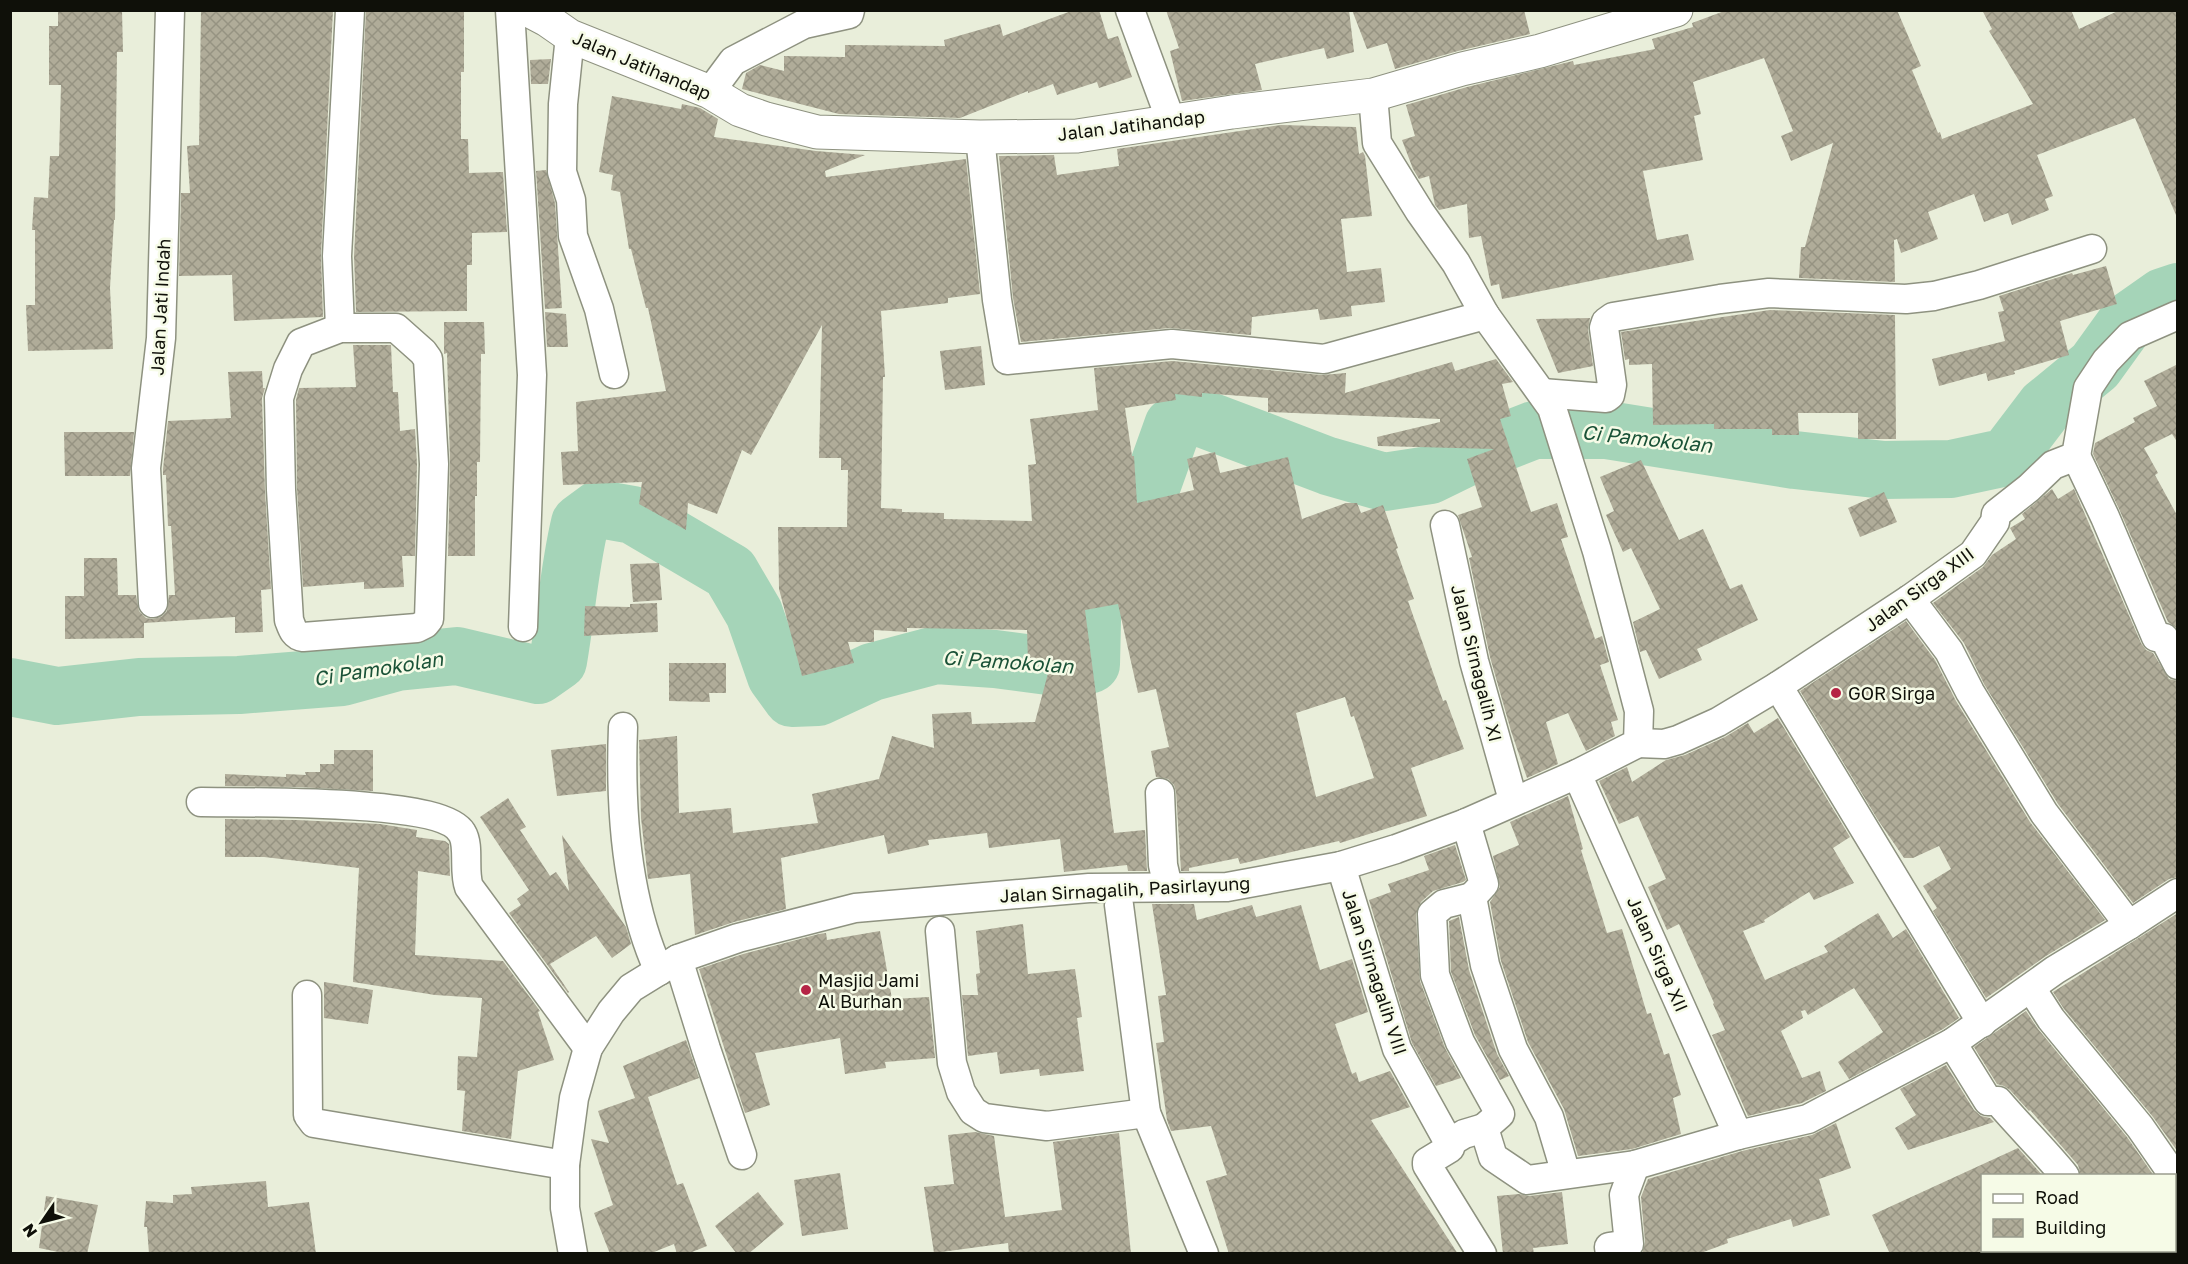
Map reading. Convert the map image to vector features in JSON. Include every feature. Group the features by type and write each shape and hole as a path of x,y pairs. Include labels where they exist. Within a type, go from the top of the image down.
{"street":[{"name":"Jalan Jati Indah","path":"153,603 146,468 161,338 170,10"},
{"path":"340,328 337,256 350,10"},
{"path":"510,10 532,375 523,627"},
{"name":"Jalan Jatihandap","path":"528,10 570,36 710,92 740,110 817,132 980,137 1077,136 1171,121 1373,95 1462,69 1540,51 1676,10"},
{"path":"710,92 734,60 804,24 849,14 850,10"},
{"path":"1130,10 1171,121"},
{"path":"570,36 563,104 562,172 571,200 573,236 599,309 614,374"},
{"path":"1373,95 1377,143 1420,212 1456,263 1485,315 1547,400 1598,551 1639,711 1638,742"},
{"path":"980,137 997,300 1007,360 1172,344 1324,359 1485,315"},
{"path":"1547,400 1608,397 1612,392 1604,328 1606,322 1612,317 1769,293 1906,300 1979,285 2092,249"},
{"path":"2177,316 2130,336 2106,361 2088,388 2076,456 2105,517 2156,637 2164,638 2178,665"},
{"path":"340,328 396,328 428,359 434,464 429,619 417,628 303,637 293,631 289,620 281,490 279,398 288,369 301,343 340,328"},
{"name":"Jalan Sirga XIII","path":"1638,742 1664,744 1678,740 1718,722 1778,686 1911,599 1973,554 1995,522 1996,513 2029,488 2052,465 2076,456"},
{"name":"Jalan Sirnagalih XI","path":"1444,525 1474,661 1514,800"},
{"path":"1911,599 1949,651 1970,692 2044,813 2129,926"},
{"path":"1778,686 1982,1023"},
{"path":"623,727 621,779 628,858 648,946 669,965 706,1049 742,1155"},
{"name":"Jalan Sirnagalih, Pasirlayung","path":"573,1254 565,1208 565,1165 574,1098 588,1048 611,1012 631,988 669,965 738,938 855,908 1089,888 1227,887 1341,866 1396,849 1466,822 1577,774 1638,742"},
{"name":"Jalan Sirga XII","path":"1577,774 1738,1135"},
{"path":"1160,793 1163,865 1168,887"},
{"path":"201,802 375,807 425,814 456,826 465,841 466,879 469,887 588,1048"},
{"path":"1466,822 1484,884 1472,897 1444,904 1432,914 1435,975 1460,1042 1500,1114 1484,1128 1464,1134 1449,1143 1450,1148 1427,1161 1427,1165 1482,1254"},
{"name":"Jalan Sirnagalih VIII","path":"1341,866 1396,1048 1449,1143"},
{"path":"1484,1128 1493,1157 1527,1180 1635,1165 1738,1135 1808,1119 1952,1043 2055,970 2129,926 2178,893"},
{"path":"1472,897 1485,964 1512,1049 1549,1117 1566,1174"},
{"path":"1119,905 1146,1113 1204,1254"},
{"path":"940,931 952,1063 961,1092 973,1111 984,1118 1047,1126 1146,1113"},
{"path":"2031,988 2051,1018 2140,1127 2173,1174"},
{"path":"307,995 308,1115 314,1124 565,1165"},
{"path":"1952,1043 1988,1101 1998,1101 2063,1174"},
{"path":"1610,1254 1609,1247 1629,1244 1624,1195 1635,1165"}],"building":[{"path":"58,10 122,10 123,52 117,52 115,220 110,288 113,349 28,351 26,305 35,305 35,230 32,230 34,197 48,198 50,156 59,156 61,85 49,85 49,26 58,26"},
{"path":"201,10 333,10 321,255 323,317 234,321 232,275 179,276 181,193 190,193 187,146 199,145"},
{"path":"366,10 464,10 461,139 468,139 469,173 503,172 507,232 472,233 472,265 467,265 467,311 356,312 354,256"},
{"path":"1074,10 1099,10 1108,39 1118,36 1132,77 1099,88 1097,82 1057,95 1053,84 1028,93 1028,91 960,118 839,114 742,89 746,73 760,65 784,71 784,56 845,57 845,45 945,46 944,40 1000,24 1003,36"},
{"path":"1166,10 1349,10 1354,52 1327,59 1324,48 1255,64 1262,90 1182,101 1170,51 1179,48"},
{"path":"1352,10 1524,10 1530,34 1395,69 1387,43 1367,49"},
{"path":"1727,10 1897,10 1921,66 1912,70 1942,139 2033,104 1989,31 1992,29 1982,10 2071,10 2079,29 2120,10 2178,10 2178,220 2135,118 2037,155 2053,196 2045,199 2049,210 2012,225 2008,213 1984,222 1974,194 1928,212 1938,239 1901,253 1897,239 1894,240 1895,282 1799,278 1801,247 1805,247 1833,143 1791,161 1781,136 1793,131 1764,58 1693,82 1701,114 1694,116 1703,160 1643,171 1657,240 1688,234 1694,260 1502,299 1499,284 1491,286 1481,236 1469,238 1467,204 1439,210 1435,205 1429,176 1419,179 1413,169 1402,140 1415,136 1406,105 1467,87 1573,61 1574,65 1655,49 1652,39 1693,27 1692,23"},
{"path":"551,59 548,84 531,84 530,60"},
{"path":"612,96 681,109 682,104 700,108 718,119 714,137 816,151 865,155 825,171 826,177 966,159 980,294 948,298 948,303 881,311 885,377 883,377 881,508 902,509 902,512 944,513 944,519 1032,521 1028,465 1036,464 1030,419 1098,410 1094,368 1172,361 1322,375 1346,373 1345,393 1452,362 1455,371 1496,359 1513,382 1502,384 1511,416 1500,419 1531,512 1557,503 1568,537 1561,539 1595,639 1602,636 1609,662 1600,665 1618,720 1611,722 1615,736 1586,751 1568,713 1546,722 1558,764 1527,778 1490,657 1469,558 1472,557 1458,515 1482,507 1467,459 1494,449 1378,446 1377,437 1440,422 1440,419 1268,412 1268,398 1202,393 1202,397 1175,394 1176,400 1125,408 1132,456 1134,456 1137,503 1194,490 1187,459 1215,452 1220,473 1288,457 1302,519 1346,503 1357,503 1361,513 1383,505 1414,599 1408,601 1443,701 1446,700 1464,749 1411,768 1427,816 1340,843 1339,841 1240,864 1238,858 1181,871 1176,792 1174,785 1168,779 1156,777 1151,751 1169,747 1156,689 1138,693 1118,604 1085,610 1114,833 1145,830 1147,871 1128,871 1127,865 1064,872 1060,839 989,848 987,833 928,840 929,845 888,854 884,835 781,858 786,909 695,935 690,874 648,879 641,818 639,740 677,736 679,813 731,808 733,833 818,823 812,794 879,779 892,736 934,748 932,714 971,712 972,724 1035,722 1051,662 1028,663 1027,630 907,628 907,632 874,630 874,642 848,642 854,663 802,676 779,589 778,527 847,527 848,470 841,470 841,458 819,458 822,325 751,455 742,450 717,514 688,503 686,530 639,504 642,482 563,485 561,452 578,451 576,402 666,391 648,308 646,308 631,249 629,249 620,192 611,190 613,175 599,172","holes":["1345,697 1351,717 1354,716 1374,778 1316,797 1296,713"]},
{"path":"1281,125 1356,127 1359,154 1363,152 1365,156 1372,216 1341,219 1347,272 1381,268 1385,302 1351,306 1352,316 1320,320 1318,309 1252,317 1251,335 1170,328 1021,342 1013,298 999,156 1054,155 1057,175 1119,166 1117,149"},
{"path":"546,170 555,203 562,308 545,309 536,171"},
{"path":"2106,266 2117,304 2060,321 2069,355 1988,381 1986,373 1939,386 1932,359 2005,341 1998,312 2004,311 1999,296 2072,273 2073,275"},
{"path":"1770,310 1895,315 1896,439 1858,439 1858,413 1798,413 1799,435 1772,435 1772,429 1714,429 1714,424 1653,425 1652,364 1629,365 1629,359 1625,360 1621,332"},
{"path":"545,312 566,314 568,347 547,347"},
{"path":"1590,318 1588,330 1593,366 1558,373 1536,319"},
{"path":"444,322 484,322 485,354 481,354 480,462 477,462 477,496 475,496 475,556 448,556 450,463"},
{"path":"353,345 391,345 393,392 398,392 400,431 415,429 417,464 415,556 402,556 404,587 364,589 364,582 303,587 297,489 296,400 299,388 356,387"},
{"path":"981,346 985,385 945,390 940,351"},
{"path":"2178,364 2178,443 2172,434 2144,448 2158,473 2155,475 2178,517 2178,629 2168,622 2093,454 2095,443 2135,422 2133,418 2157,406 2144,381"},
{"path":"262,371 263,388 265,388 262,398 271,589 261,590 263,632 235,633 235,617 144,623 144,638 65,639 65,596 84,596 84,558 117,558 118,595 136,595 139,611 146,618 161,617 167,611 169,595 175,595 171,526 168,526 166,475 163,475 168,421 231,418 228,372"},
{"path":"64,432 134,432 130,476 65,476"},
{"path":"1641,460 1679,540 1703,529 1730,589 1742,584 1758,620 1697,649 1702,660 1659,679 1646,650 1640,652 1633,622 1660,609 1631,548 1623,552 1606,515 1614,511 1600,477"},
{"path":"2052,489 2058,499 2074,489 2141,643 2146,650 2153,653 2169,679 2178,681 2178,877 2169,879 2133,903 2058,804 1984,684 1964,643 1933,603 1983,567 1992,555 2016,539 2010,528 2025,519 2022,514"},
{"path":"1884,492 1897,522 1860,537 1848,508"},
{"path":"659,563 662,600 633,602 630,564"},
{"path":"657,603 658,632 584,636 585,606 630,607 630,604"},
{"path":"1906,621 1935,660 1956,701 2030,822 2105,920 2046,956 1986,998 1933,911 1937,908 1923,886 1951,869 1939,846 1913,858 1904,858 1878,820 1800,691"},
{"path":"669,663 726,663 726,693 709,693 710,702 669,701"},
{"path":"1778,718 1850,837 1833,848 1854,883 1814,900 1809,892 1764,920 1765,922 1743,931 1765,980 1828,952 1824,946 1878,913 1893,938 1906,929 1959,1018 1943,1029 1849,1079 1838,1062 1883,1032 1854,988 1808,1015 1805,1010 1801,1011 1803,1018 1781,1031 1802,1078 1820,1071 1826,1091 1802,1103 1748,1116 1712,1035 1725,1030 1714,1003 1679,924 1667,930 1648,887 1666,879 1638,816 1619,824 1599,781 1627,767 1632,782 1666,760 1685,755 1725,737 1748,723 1754,733"},
{"path":"606,744 606,791 557,796 551,750"},
{"path":"334,750 373,750 373,791 225,786 225,774 286,777 286,774 306,775 305,772 320,772 320,764 334,764"},
{"path":"1568,796 1583,849 1581,850 1607,933 1622,929 1647,1014 1651,1013 1664,1055 1669,1053 1681,1095 1673,1098 1681,1134 1632,1149 1578,1156 1564,1109 1528,1042 1501,961 1490,902 1500,887 1493,856 1519,845 1510,822"},
{"path":"508,798 526,827 520,830 550,876 556,872 569,891 562,835 626,927 631,944 612,958 596,936 550,964 568,993 509,913 521,905 517,899 529,890 480,817"},
{"path":"225,819 380,824 417,830 416,837 445,841 449,844 450,876 418,871 415,955 503,961 540,1011 538,1012 554,1060 518,1071 511,1139 462,1131 465,1091 457,1090 458,1056 477,1057 482,998 435,995 353,982 359,868 264,857 225,857"},
{"path":"1455,845 1466,880 1433,891 1421,902 1416,914 1420,981 1445,1048 1461,1078 1436,1086 1412,1043 1369,900 1391,892 1388,884 1429,870 1424,856"},
{"path":"1152,904 1194,904 1197,920 1252,905 1256,917 1301,905 1320,970 1352,959 1368,1012 1335,1024 1352,1074 1356,1072 1359,1082 1390,1071 1410,1107 1371,1120 1458,1254 1229,1254 1206,1181 1227,1175 1211,1126 1171,1131 1167,1120 1156,1043 1164,1042 1158,996 1166,995"},
{"path":"2178,913 2178,1152 2153,1117 2064,1009 2053,992"},
{"path":"1459,917 1469,970 1497,1054 1509,1076 1500,1080 1475,1035 1451,972 1449,921"},
{"path":"1023,924 1028,974 1075,969 1082,1017 1077,1018 1084,1071 1040,1076 1039,1069 1000,1074 997,1052 968,1056 962,995 978,995 976,974 980,973 976,931"},
{"path":"880,931 892,999 929,997 935,1058 885,1062 886,1068 845,1074 840,1038 755,1053 770,1105 745,1113 699,969 743,954 819,934 826,933 827,940"},
{"path":"324,982 373,990 368,1024 324,1018"},
{"path":"2026,1011 2038,1029 2127,1137 2153,1174 2080,1174 2078,1165 2030,1110 2010,1090 1997,1084 1974,1047"},
{"path":"686,1040 699,1078 648,1097 677,1185 683,1183 707,1246 687,1254 677,1254 674,1244 649,1254 610,1254 594,1213 613,1205 591,1139 609,1143 598,1111 635,1098 623,1066"},
{"path":"1946,1065 1974,1110 1994,1122 1908,1150 1895,1128 1916,1115 1900,1089"},
{"path":"1836,1123 1851,1168 1819,1179 1830,1215 1793,1227 1791,1219 1727,1239 1728,1243 1698,1254 1642,1254 1645,1242 1641,1197 1648,1179 1742,1151 1812,1135"},
{"path":"975,1132 994,1136 1005,1217 1062,1210 1053,1142 1119,1133 1131,1254 1009,1254 1008,1243 934,1253 924,1187 954,1184 948,1135"},
{"path":"2018,1148 2041,1174 1981,1174 1981,1252 1983,1254 1890,1254 1872,1215"},
{"path":"840,1173 848,1229 802,1236 794,1180"},
{"path":"266,1181 268,1207 309,1202 316,1254 149,1254 147,1227 144,1227 146,1201 173,1203 173,1195 192,1194 191,1187"},
{"path":"758,1192 784,1224 748,1254 737,1254 715,1226"},
{"path":"1562,1192 1568,1244 1533,1248 1534,1254 1503,1254 1497,1196 1519,1194 1529,1196"},
{"path":"46,1196 98,1205 87,1254 68,1254 39,1248"}],"waterway":[{"name":"Ci Pamokolan","path":"10,687 57,696 139,687 239,685 342,677 397,662 457,656 538,675 558,661 580,523 599,509 633,515 730,572 754,613 776,676 792,698 818,697 872,672 936,655 995,659 1071,669 1091,664 1095,560 1120,523 1148,496 1173,426 1188,413 1328,466 1384,482 1430,475 1475,453 1534,430 1607,430 1795,460 1884,470 1951,469 2007,457 2045,407 2095,366 2126,323 2163,297 2178,292"}],"place":[{"name":"GOR Sirga","path":"1836,693"},
{"name":"Masjid Jami Al Burhan","path":"806,990"}]}
